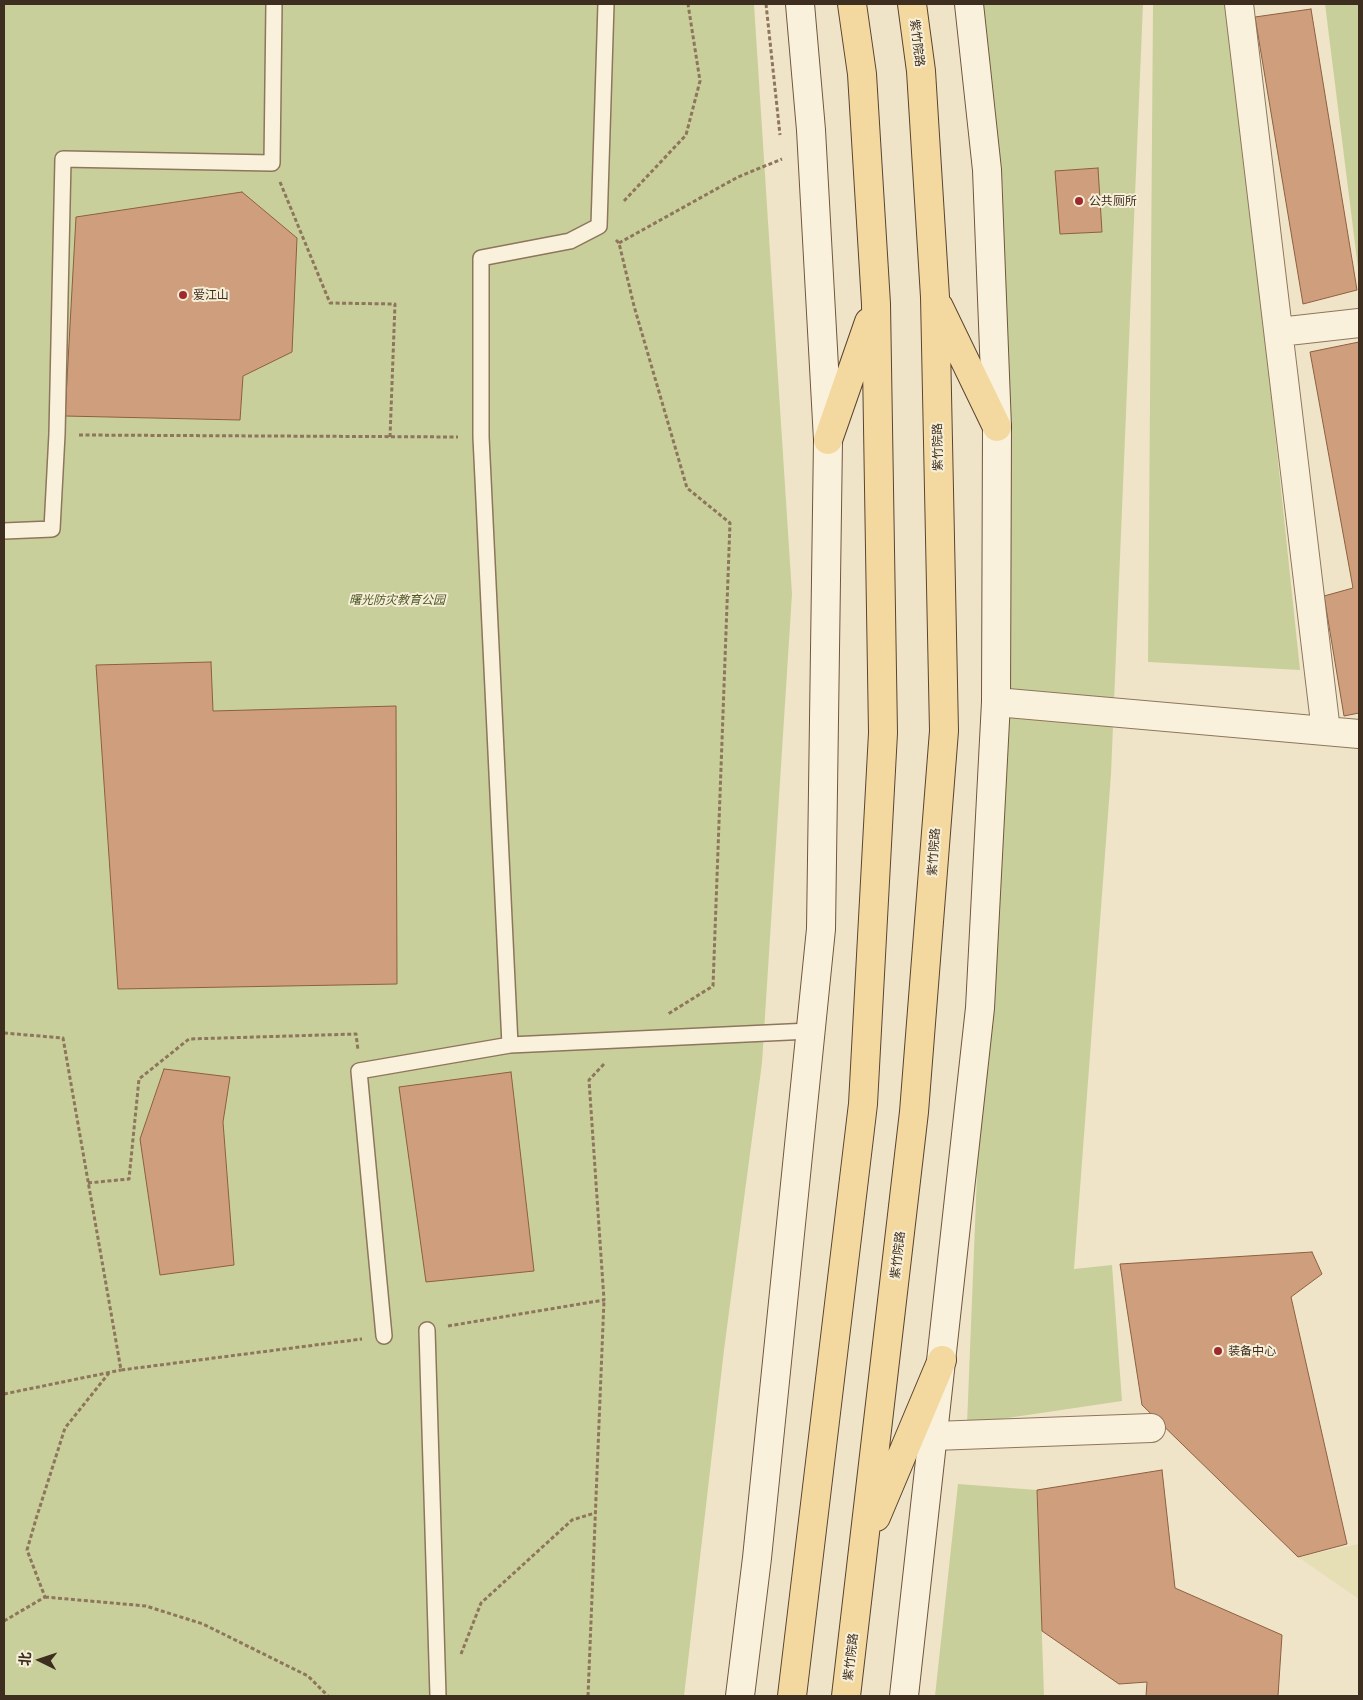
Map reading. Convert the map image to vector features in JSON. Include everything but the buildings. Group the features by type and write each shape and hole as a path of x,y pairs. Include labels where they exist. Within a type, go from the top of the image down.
{"main road":[{"path":"792,1696 863,1104 883,732 876,304 862,74 852,4"},
{"name":"紫竹院路","path":"846,1696 914,1112 944,732 934,297 921,71 912,4"},
{"path":"934,297 997,427"},
{"path":"828,440 876,304"},
{"path":"864,1546 942,1360"}],"street":[{"path":"740,1696 757,1558 821,928 828,440 811,130 800,4"},
{"path":"904,1696 980,1008 996,702 997,427 987,170 969,4"},
{"path":"1239,4 1326,731"},
{"path":"1279,332 1359,322"},
{"path":"996,702 1359,734"},
{"path":"934,1436 1151,1428"}],"lane":[{"path":"4,531 52,529 57,434 63,159 272,163 274,4"},
{"path":"510,1045 481,437 482,258 570,240 600,226 606,4"},
{"path":"384,1336 359,1071 510,1045 810,1031"},
{"path":"427,1330 438,1696"}],"path":[{"path":"666,1016 713,986 730,523 687,488 634,306 619,243 600,226 686,135 700,81 688,4"},
{"path":"766,4 780,140"},
{"path":"619,243 738,177 782,159 781,149"},
{"path":"272,163 330,303 395,304 390,437"},
{"path":"57,434 432,437"},
{"path":"390,437 481,437"},
{"path":"4,1033 63,1038 121,1370"},
{"path":"88,1183 130,1179 139,1079 189,1039 356,1034 359,1071"},
{"path":"588,1696 604,1300 589,1080 627,1040"},
{"path":"427,1330 604,1300"},
{"path":"4,1394 121,1370 384,1336"},
{"path":"45,1597 27,1550 65,1428 109,1372"},
{"path":"459,1657 481,1603 572,1520 595,1513"},
{"path":"4,1621 45,1597 146,1606 203,1624 308,1676 328,1696"}],"shaded area":[{"path":"1359,1544 1359,1599 1298,1557"}],"green space":[{"name":"曙光防灾教育公园","path":"4,4 754,4 792,594 762,1063 724,1350 684,1696 4,1696"},
{"path":"979,4 1143,4 1111,774 1074,1269 1112,1265 1122,1401 967,1424 996,702 1003,191"},
{"path":"1153,4 1230,4 1300,670 1148,662"},
{"path":"1325,4 1359,4 1359,276"},
{"path":"958,1484 1037,1490 1044,1696 935,1696"}],"place":[{"name":"公共厕所","path":"1079,201"},
{"name":"爱江山","path":"183,295"},
{"name":"装备中心","path":"1218,1351"}]}
